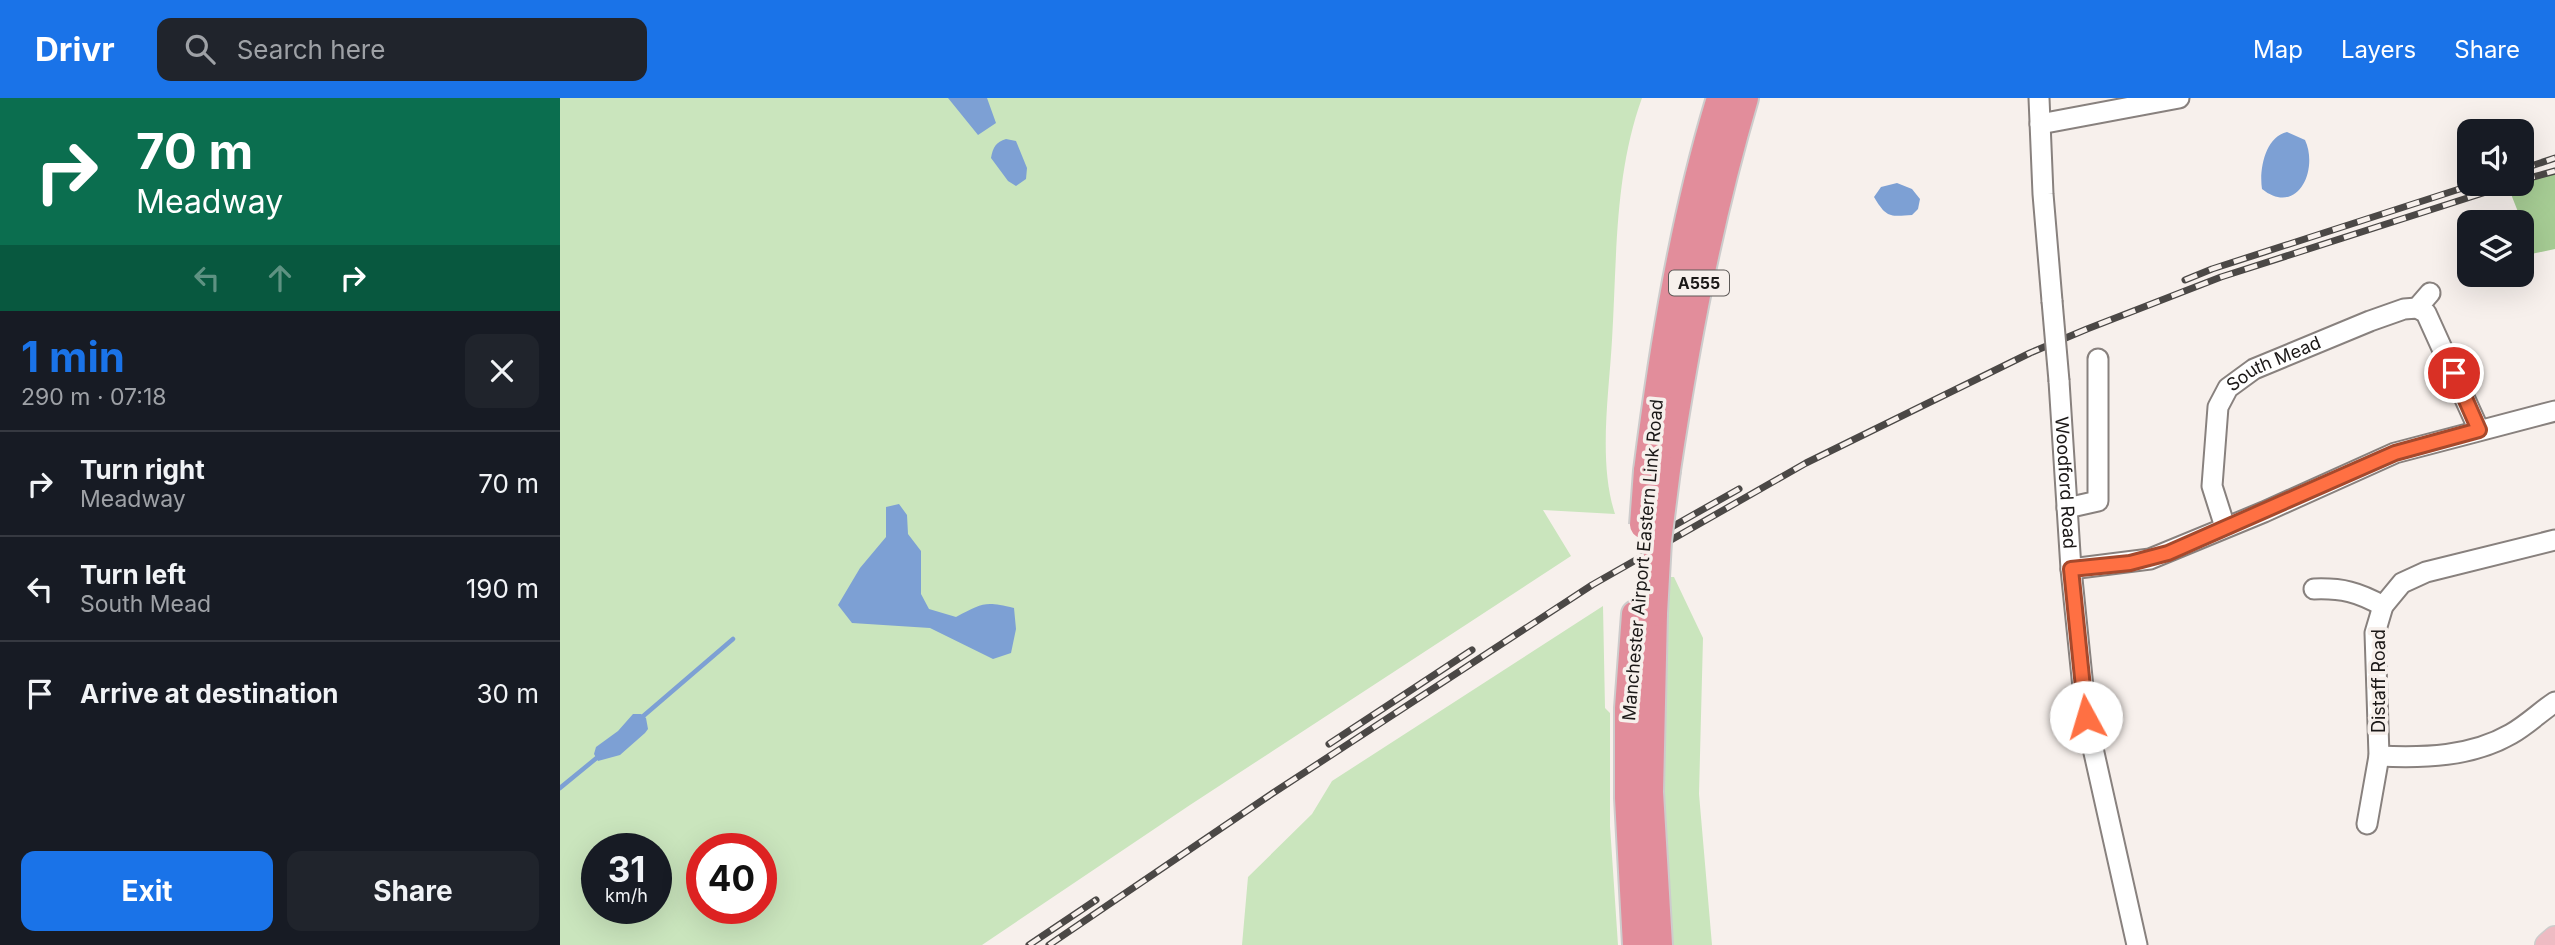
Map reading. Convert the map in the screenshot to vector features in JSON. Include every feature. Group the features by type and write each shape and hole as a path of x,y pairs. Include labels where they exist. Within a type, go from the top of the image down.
{"highway":[{"name":"Manchester Airport Eastern Link Road","path":"1636,945 1628,798 1628,708 1645,613 1657,470 1657,396 1675,292 1706,143 1720,98"},
{"name":"Manchester Airport Eastern Link Road","path":"1657,470 1731,148 1745,98"},
{"name":"Manchester Airport Eastern Link Road","path":"1645,613 1650,792 1659,945"}],"main road":[{"path":"2547,945 2555,938"}],"street":[{"name":"Woodford Road","path":"2039,98 2071,569 2086,717 2137,945"},
{"path":"2040,124 2179,98"},
{"name":"South Mead","path":"2225,527 2211,486 2218,407 2228,388 2254,369 2370,321 2424,301 2426,313 2479,430"},
{"path":"2067,508 2098,501 2098,359"},
{"path":"2071,569 2150,559 2264,512 2395,453 2555,411"},
{"name":"Distaff Road","path":"2555,540 2427,572 2402,583 2383,606 2375,633 2379,756 2418,758 2459,753 2488,745 2512,733 2555,702"},
{"path":"2314,589 2331,588 2360,593 2383,606"},
{"path":"2367,824 2379,756"}],"green space":[{"path":"560,98 1642,98 1626,157 1618,217 1606,450 1610,494 1615,514 1543,510 1571,556 1190,805 982,945 560,945"},
{"path":"2555,174 2555,249 2534,253 2534,210 2517,210 2512,196 2534,196 2534,178"},
{"path":"1669,577 1674,577 1703,638 1699,794 1712,945 1668,945 1664,908 1661,669"},
{"path":"1603,606 1605,708 1610,713 1610,826 1618,945 1242,945 1248,877 1312,814 1332,781"}],"water":[{"path":"948,98 987,98 996,123 978,135"},
{"path":"2287,132 2305,140 2309,152 2307,176 2295,194 2274,196 2262,189 2263,164 2273,140"},
{"path":"1006,139 1016,141 1027,168 1026,179 1016,186 1008,181 991,158 996,146"},
{"path":"1897,183 1912,189 1920,199 1918,209 1912,215 1889,214 1874,197 1881,187"},
{"path":"899,504 907,515 908,534 921,551 921,594 929,609 956,617 984,605 996,604 1014,608 1016,629 1011,653 993,659 930,628 852,623 838,605 860,568 886,537 886,507"},
{"path":"633,714 641,714 646,718 648,729 620,755 598,761 594,754 596,747 618,731"}],"waterway":[{"path":"641,718 733,639"},
{"path":"560,788 599,756"}],"railway":[{"path":"2534,165 2555,158"},
{"path":"2534,177 2555,171"},
{"path":"2185,280 2457,190"},
{"path":"1049,945 1273,793 1592,585 1806,463 2030,353 2087,329 2221,277 2474,196"},
{"path":"1638,546 1739,489"},
{"path":"1329,744 1472,650"},
{"path":"1029,945 1096,900"}],"route":[{"path":"2086,717 2071,569 2130,563 2168,553 2395,453 2479,430 2454,373"}]}
